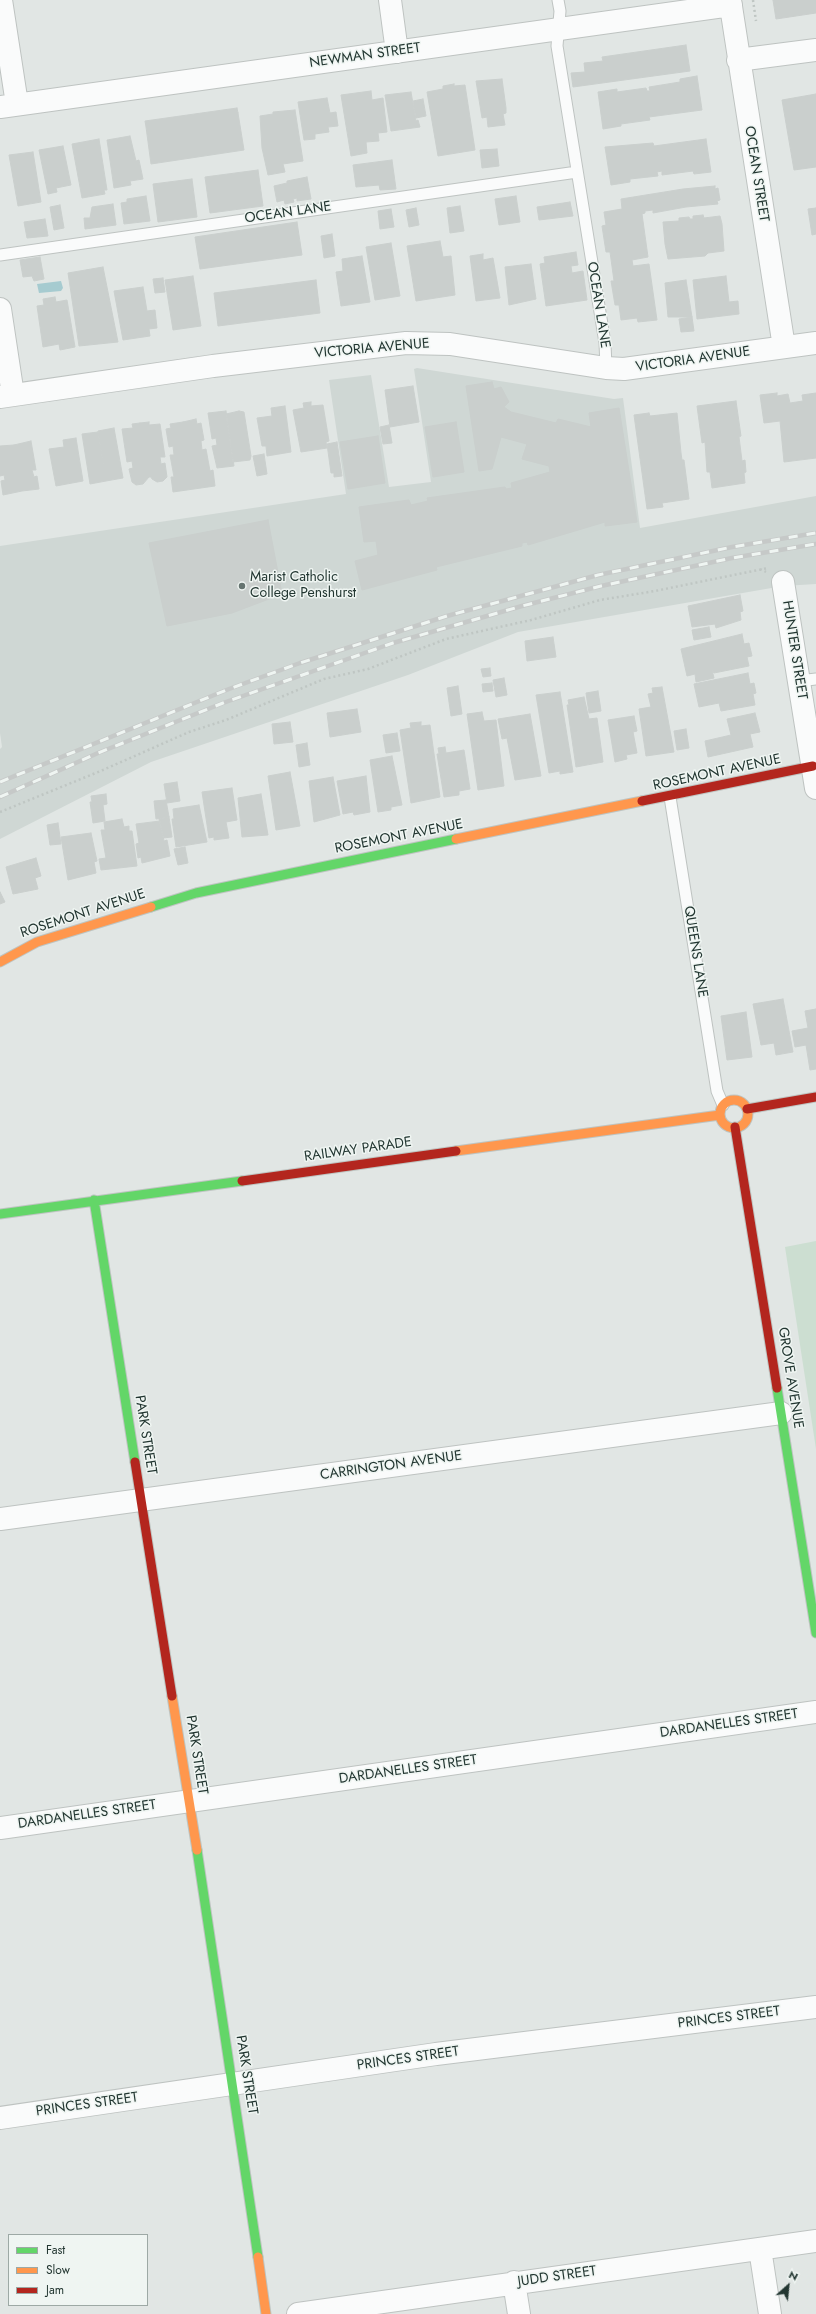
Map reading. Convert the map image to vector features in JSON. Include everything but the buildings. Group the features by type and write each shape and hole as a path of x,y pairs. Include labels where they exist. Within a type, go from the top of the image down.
{"street":[{"path":"1,0 9,106"},
{"path":"390,0 397,52"},
{"name":"NEWMAN STREET","path":"9,106 559,29 730,3"},
{"name":"OCEAN STREET","path":"730,3 784,347"},
{"path":"738,60 816,50"},
{"path":"0,308 6,396"},
{"name":"VICTORIA AVENUE","path":"6,396 213,366 406,343 450,344 606,368 624,369 816,343"},
{"name":"HUNTER STREET","path":"779,575 808,680 813,766 816,788"},
{"name":"ROSEMONT AVENUE","path":"0,962 37,942 196,893 670,797 813,766"},
{"path":"747,1109 816,1097"},
{"path":"730,1100 738,1100 747,1109 746,1121 735,1127 724,1123 722,1110 730,1100"},
{"name":"RAILWAY PARADE","path":"0,1214 722,1110"},
{"name":"GROVE AVENUE","path":"735,1127 816,1633"},
{"name":"PARK STREET","path":"94,1200 233,2085 266,2314"},
{"name":"CARRINGTON AVENUE","path":"0,1519 781,1413"},
{"name":"DARDANELLES STREET","path":"0,1828 816,1712"},
{"name":"PRINCES STREET","path":"0,2118 436,2054 816,2007"},
{"name":"JUDD STREET","path":"298,2314 514,2282 816,2241"},
{"path":"760,2249 770,2314"},
{"path":"514,2282 519,2314"}],"lane":[{"name":"OCEAN LANE","path":"558,0 559,29 557,46 576,172 605,343 606,368"},
{"name":"OCEAN LANE","path":"0,254 576,172"},
{"name":"QUEENS LANE","path":"670,797 717,1091 722,1110"}],"path":[{"path":"753,0 756,22"},
{"path":"0,812 103,770 189,732 226,720 324,679 368,669 446,639 531,620 600,600 779,575"}],"shaded area":[{"name":"Marist Catholic College Penshurst","path":"417,368 614,399 623,398 640,528 816,496 816,584 783,586 518,632 408,675 151,762 0,839 0,749 2,747 0,733 0,546 346,494 329,380 371,375 389,487 431,482 414,369"}],"green space":[{"path":"816,1241 816,1449 785,1247"}],"water":[{"path":"61,281 63,288 61,291 39,293 37,284"}],"railway":[{"path":"0,782 229,689 300,663 447,616 598,575 732,547 816,533"},
{"path":"0,797 98,753 223,703 393,643 522,606 601,586 732,558 816,544"}],"traffic: fast":[{"path":"151,907 196,893 456,839"},
{"path":"0,1214 242,1181"},
{"path":"94,1200 135,1462"},
{"path":"777,1388 816,1633"},
{"path":"197,1850 258,2257"}],"traffic: slow":[{"path":"456,839 642,801"},
{"path":"0,962 37,942 151,907"},
{"path":"734,1100 744,1104 748,1114 744,1124 734,1128 724,1124 720,1114 724,1104 734,1100"},
{"path":"456,1151 720,1115"},
{"path":"172,1696 197,1850"},
{"path":"258,2257 266,2314"}],"traffic: jam":[{"path":"642,801 813,766"},
{"path":"747,1109 816,1097"},
{"path":"735,1127 777,1388"},
{"path":"242,1181 456,1151"},
{"path":"135,1462 172,1696"}],"place":[{"name":"Marist Catholic College Penshurst","path":"242,586"}]}
